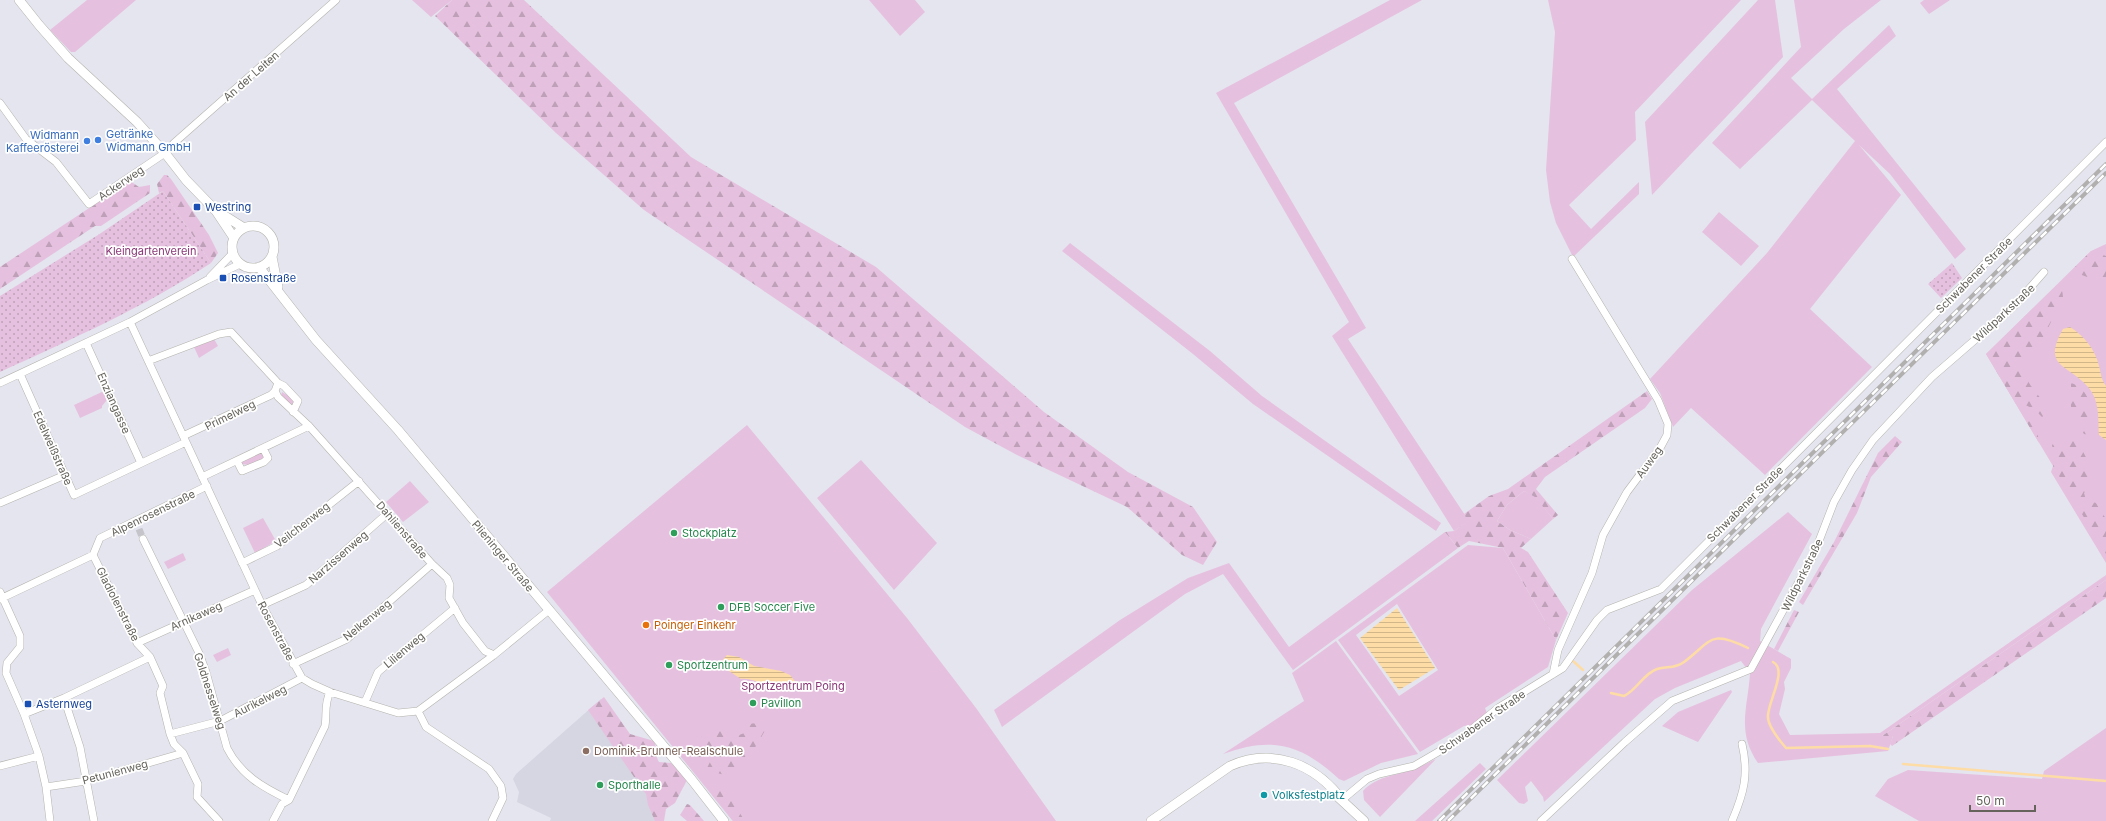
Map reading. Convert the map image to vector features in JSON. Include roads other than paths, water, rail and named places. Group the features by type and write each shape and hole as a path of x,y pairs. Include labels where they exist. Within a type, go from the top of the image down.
{"street":[{"name":"Plieninger Straße","path":"19,0 68,58 138,122 186,180 216,210 244,228 256,226 269,233 274,246 272,257 280,292"},
{"name":"An der Leiten","path":"165,153 174,143 336,0"},
{"name":"Ackerweg","path":"0,103 26,139 56,162 89,204 165,153"},
{"name":"Schwabener Straße","path":"1342,800 1367,779 1379,774 1414,766 1429,760 1471,731 1498,708 1563,668 1597,620 1607,610 1650,595 1666,584 2106,142"},
{"name":"Plieninger Straße","path":"216,210 234,238"},
{"path":"206,280 232,253 234,238 244,228"},
{"path":"232,253 240,264 247,268 259,267 267,263 272,257"},
{"name":"Auweg","path":"1553,674 1558,650 1592,573 1603,535 1627,492 1660,448 1667,435 1668,424 1658,400 1572,259"},
{"path":"0,383 86,344 130,322 206,280 240,264"},
{"name":"Plieninger Straße","path":"259,267 316,340 398,430 692,780 724,821"},
{"name":"Wildparkstraße","path":"1541,821 1590,774 1669,703 1751,669 1814,554 1834,502 1852,470 1873,440 1926,383 2014,306 2044,272"},
{"name":"Rosenstraße","path":"130,322 262,605 302,678 330,692 398,713 418,711"},
{"path":"148,361 219,334 231,332 278,383 284,386 298,402 293,412"},
{"name":"Enziangasse","path":"86,344 141,463"},
{"name":"Edelweißstraße","path":"20,374 74,495 141,463 185,439"},
{"path":"275,391 278,383"},
{"name":"Primelweg","path":"185,439 271,395 275,391"},
{"name":"Dahlienstraße","path":"275,391 278,397 309,426 432,564 447,578 450,585 449,598 463,623 485,651 494,655"},
{"path":"202,477 309,426"},
{"path":"237,461 242,471 264,462 268,458 263,448"},
{"path":"0,503 65,475"},
{"name":"Veilchenweg","path":"242,563 276,546 359,481"},
{"name":"Alpenrosenstraße","path":"93,555 100,538 206,486"},
{"name":"Narzissenweg","path":"262,605 306,585 388,513"},
{"path":"135,522 139,529"},
{"name":"Goldnesselweg","path":"143,539 182,622 199,653 206,672 227,748 240,769 258,783 289,800"},
{"path":"50,821 46,787 39,756 24,714 7,679 3,663 18,651 21,643 20,636 1,596 93,555"},
{"name":"Gladiolenstraße","path":"93,555 137,643 150,657 163,686 160,693 170,734 174,744 183,753 198,784 197,796 219,821"},
{"name":"Nelkenweg","path":"293,664 347,639 432,564"},
{"name":"Arnikaweg","path":"137,643 255,590"},
{"name":"Lilienweg","path":"366,702 378,672 455,608"},
{"path":"492,821 503,798 501,786 489,769 426,727 418,711 494,655 549,610"},
{"path":"24,714 64,698 150,657"},
{"name":"Aurikelweg","path":"170,734 220,721 302,678"},
{"path":"273,821 282,804 289,800 324,726 327,715 325,707 330,692"},
{"path":"64,698 80,747 94,821"},
{"path":"1732,821 1746,784 1747,772 1742,744"},
{"name":"Petunienweg","path":"46,787 86,781 183,753"},
{"path":"0,766 39,756"},
{"path":"1151,821 1218,773 1241,761 1259,758 1281,759 1300,765 1330,784 1342,800 1364,821"}],"waterway":[{"path":"1611,693 1624,696 1633,690 1652,671 1681,664 1706,643 1712,640 1725,639 1748,648"},
{"path":"1573,661 1583,670"},
{"path":"1773,662 1777,666 1779,672 1769,710 1768,720 1774,733 1786,748 1870,746 1888,749"},
{"path":"1903,764 2106,781"}],"tunnel":[{"path":"139,529 143,539"}],"railway":[{"path":"1439,821 2106,164"},
{"path":"1448,821 2106,173"}],"place":[{"name":"Getränke Widmann GmbH","path":"98,140"},
{"name":"Widmann Kaffeerösterei","path":"87,141"},
{"name":"Westring","path":"197,207"},
{"name":"Rosenstraße","path":"223,278"},
{"name":"Stockplatz","path":"674,533"},
{"name":"DFB Soccer Five","path":"721,607"},
{"name":"Poinger Einkehr","path":"646,625"},
{"name":"Sportzentrum","path":"669,665"},
{"name":"Pavillon","path":"753,703"},
{"name":"Asternweg","path":"28,704"},
{"name":"Dominik-Brunner-Realschule","path":"586,751"},
{"name":"Sporthalle","path":"600,785"},
{"name":"Volksfestplatz","path":"1264,795"}],"park label":[{"name":"Kleingartenverein","path":"151,251"},
{"name":"Sportzentrum Poing","path":"793,686"}]}
